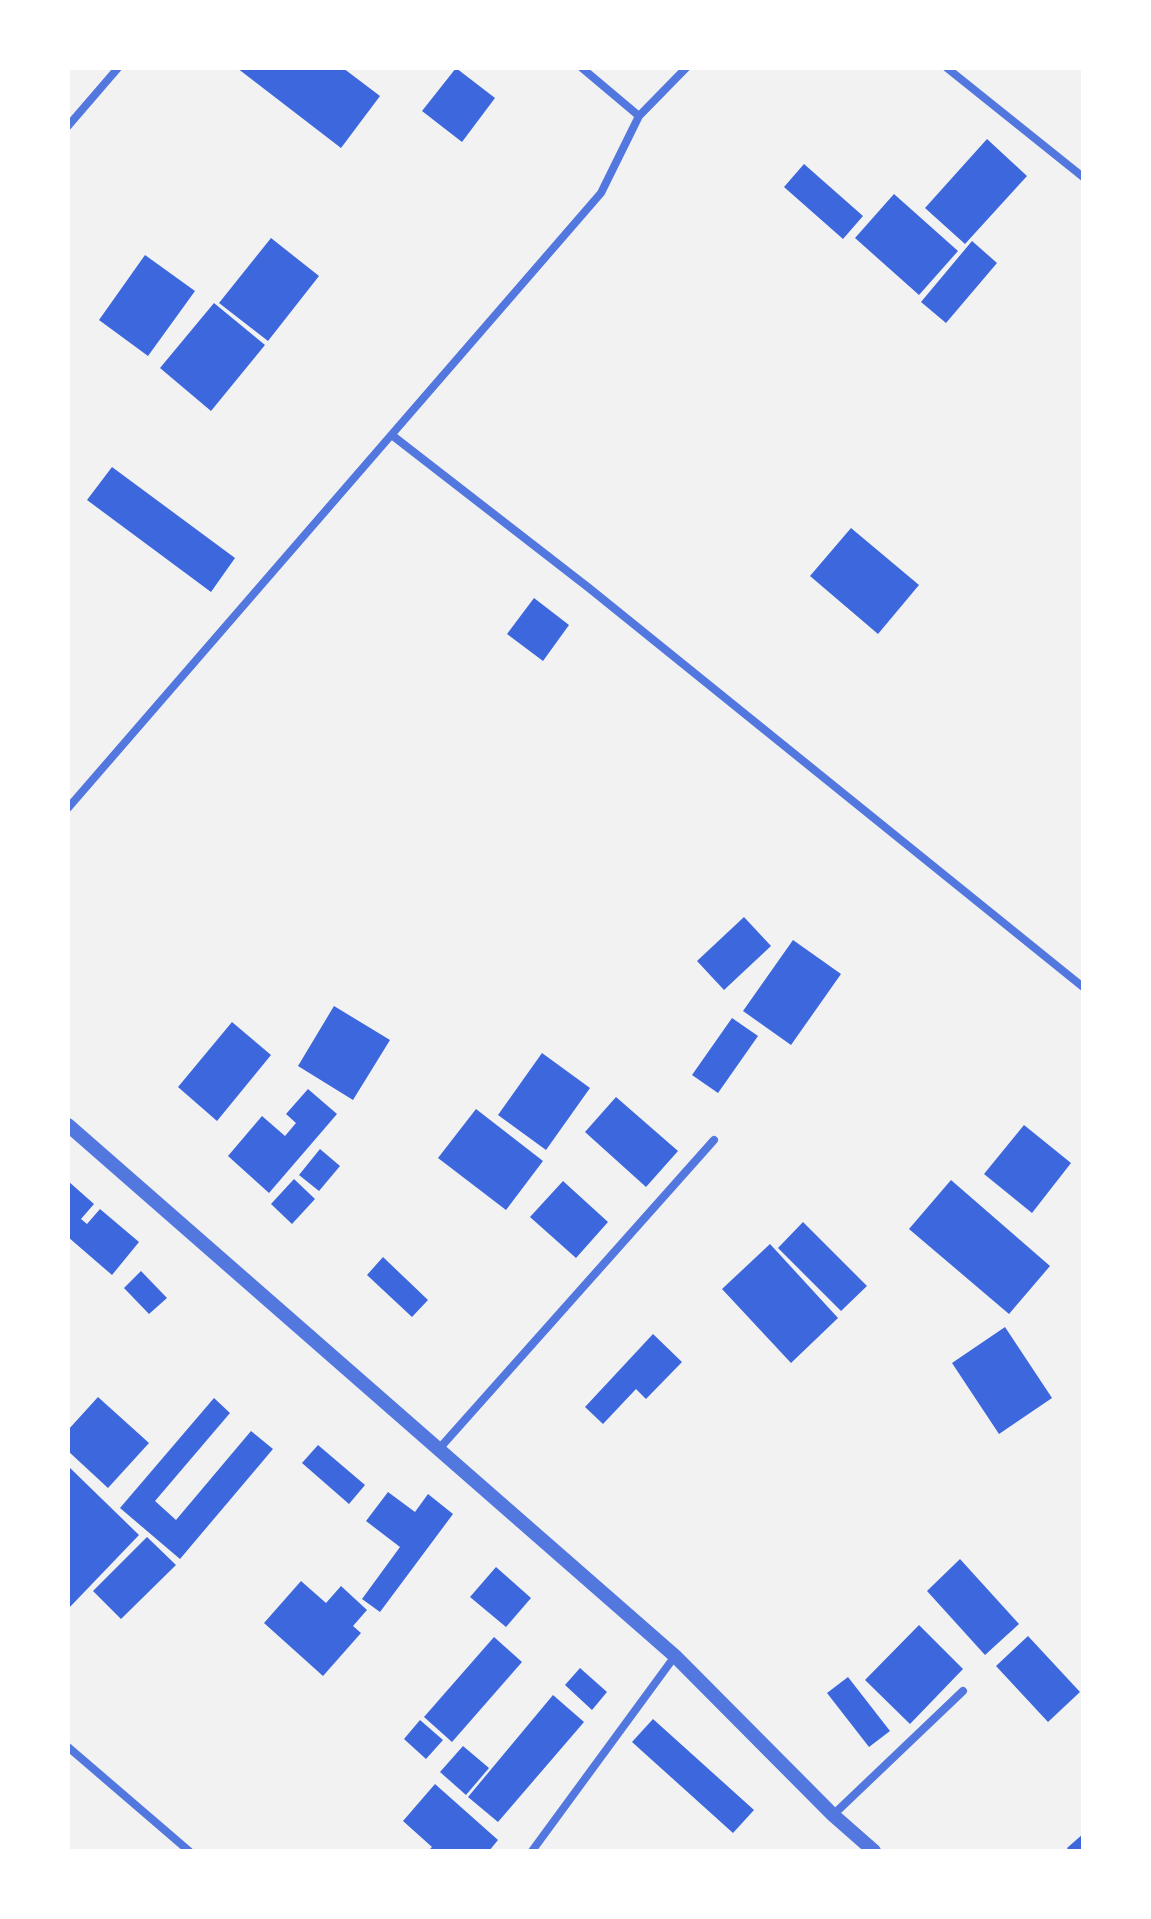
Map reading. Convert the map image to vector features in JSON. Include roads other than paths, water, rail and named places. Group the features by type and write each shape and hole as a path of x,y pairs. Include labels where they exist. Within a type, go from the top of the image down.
{"street":[{"path":"68,126 118,68"},
{"path":"582,68 639,116"},
{"path":"68,808 601,193 639,116 686,68"},
{"path":"947,68 1083,177"},
{"path":"393,436 602,598 1083,987"},
{"path":"68,1125 675,1656 833,1815 874,1851"},
{"path":"438,1450 714,1140"},
{"path":"532,1851 675,1656"},
{"path":"833,1815 963,1691"},
{"path":"68,1747 189,1851"}]}
